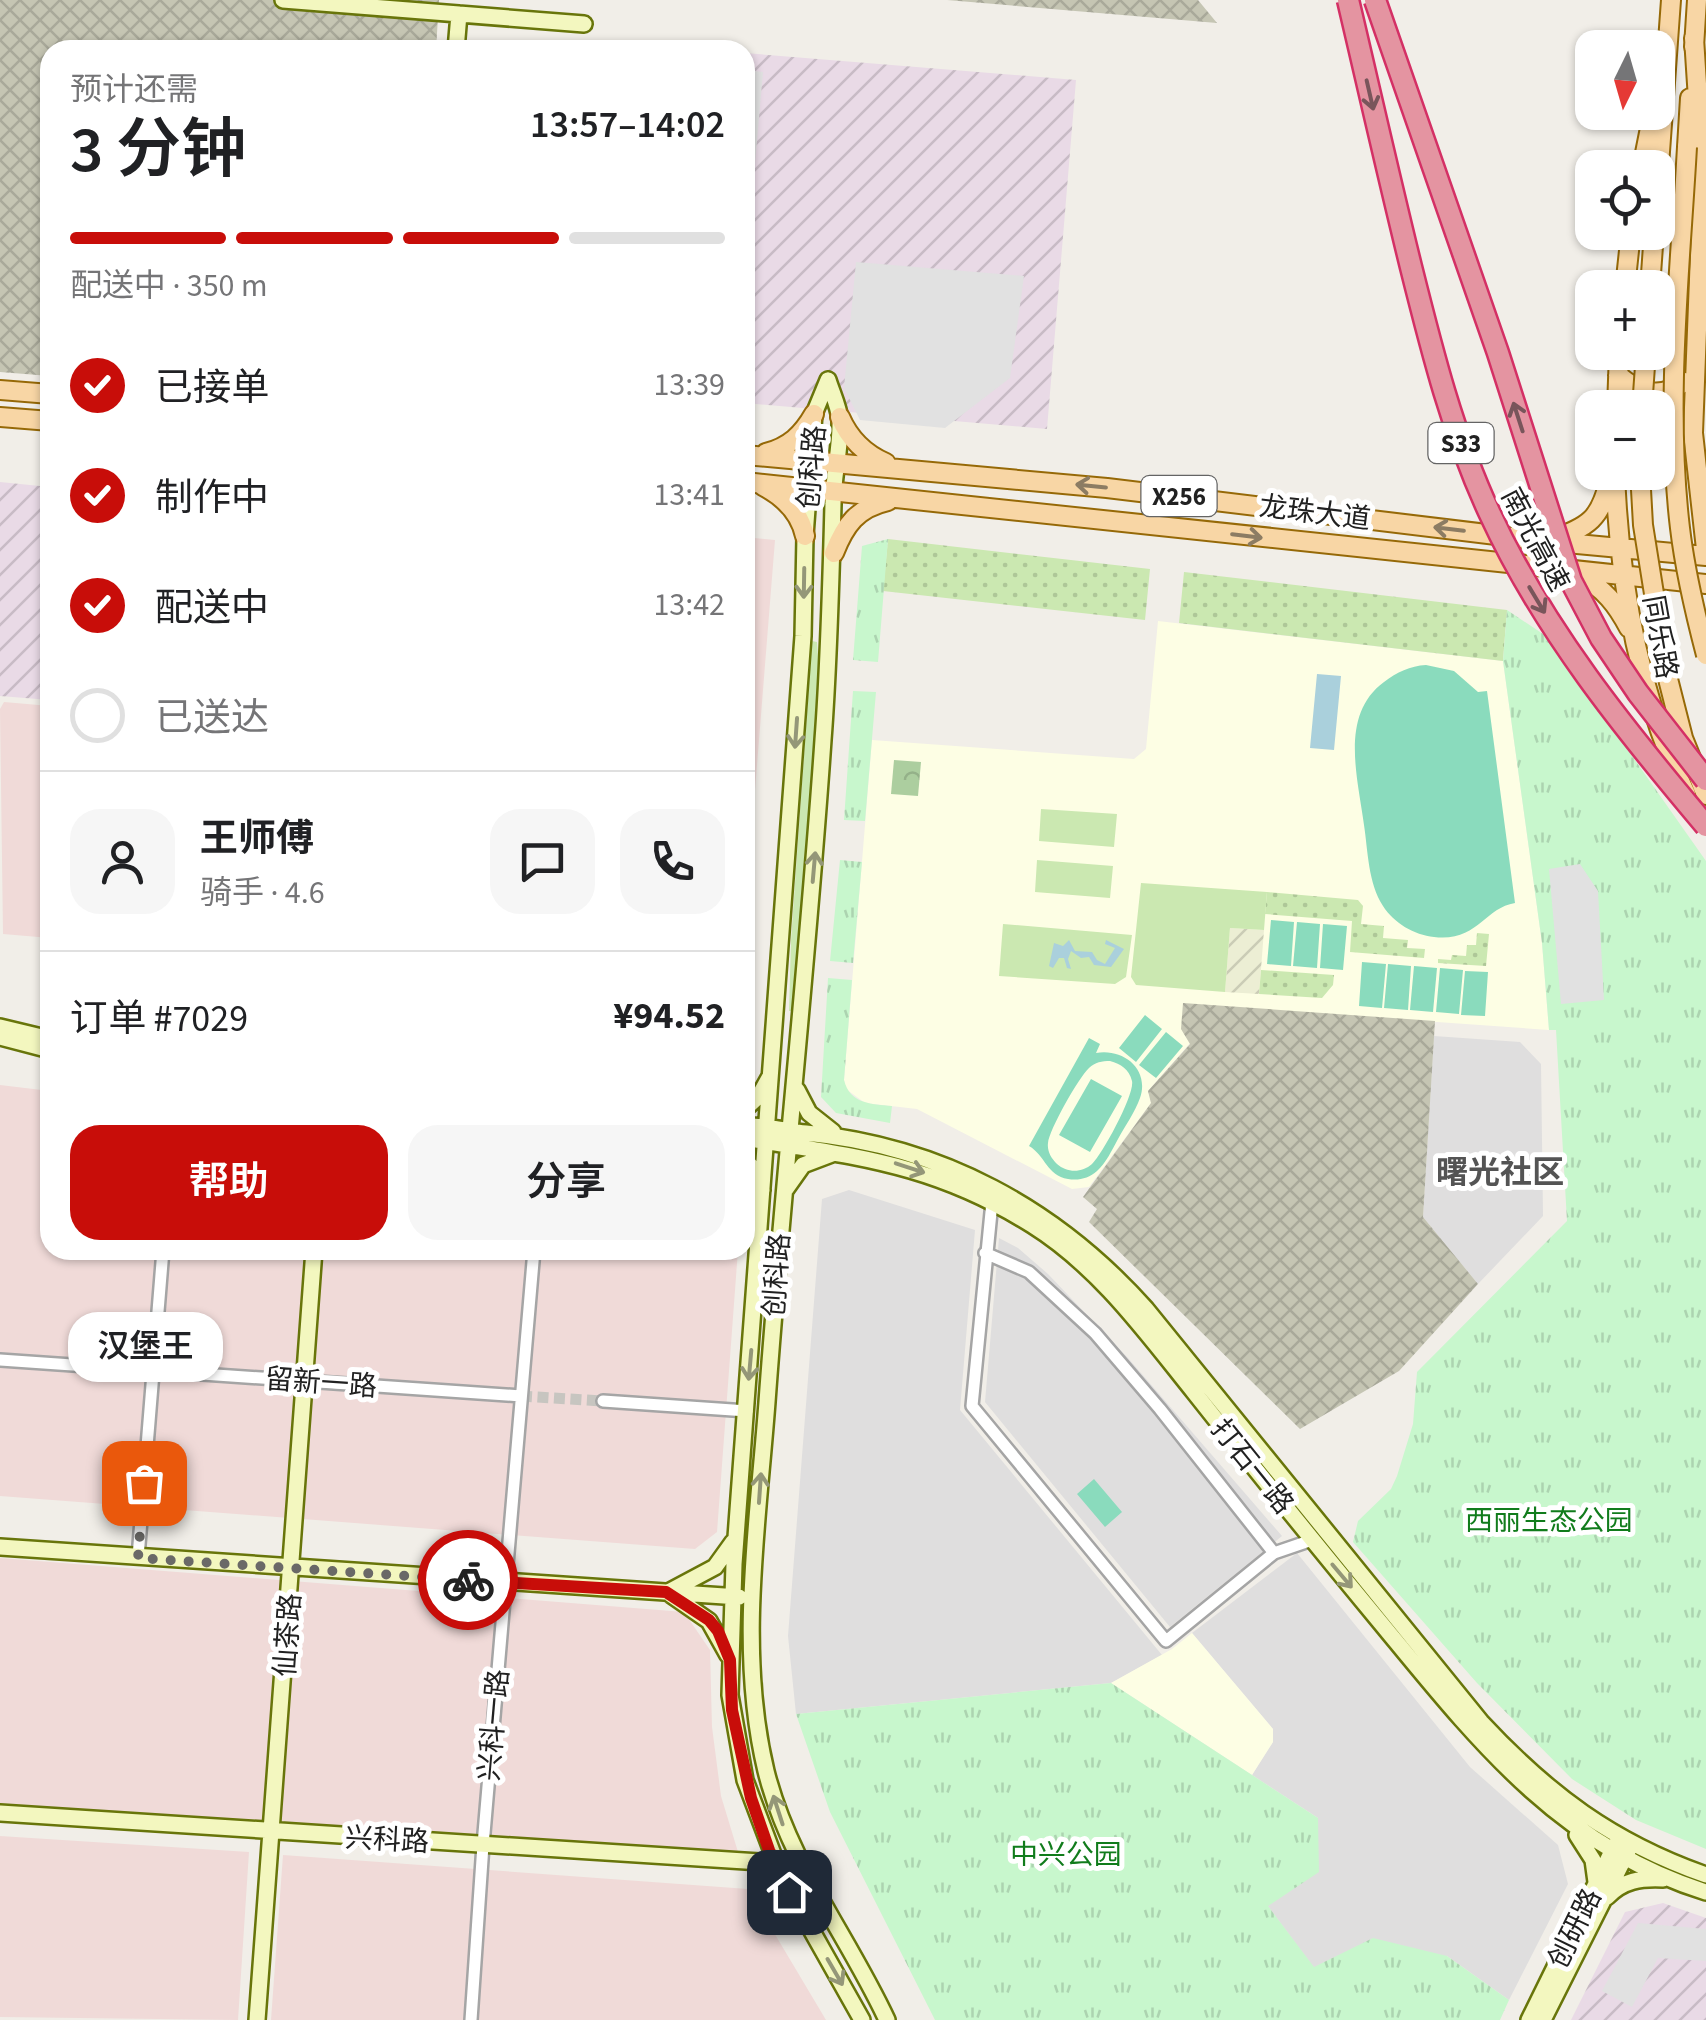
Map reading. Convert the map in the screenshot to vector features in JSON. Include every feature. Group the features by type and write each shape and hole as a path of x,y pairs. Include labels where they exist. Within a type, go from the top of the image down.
{"highway":[{"name":"南光高速","path":"1348,0 1432,349 1451,416 1479,489 1509,552 1571,654 1644,752 1706,826"},
{"name":"南光高速","path":"1375,0 1498,354 1559,550 1601,638 1706,780"}],"main road":[{"path":"284,0 584,24"},
{"path":"1668,30 1670,0"},
{"name":"同乐路","path":"1697,0 1674,372 1675,458 1684,558 1706,655"},
{"path":"457,40 459,14"},
{"path":"1694,38 1703,176 1693,374 1694,468 1706,549"},
{"path":"1618,370 1618,390"},
{"path":"1618,376 1637,390 1658,394 1676,388 1693,374"},
{"name":"创科路","path":"862,2020 774,1863 741,1762 732,1710 730,1660 736,1534 804,636 805,536 814,414 828,380 840,417 828,672 803,1016 782,1202 753,1598 753,1692 766,1770 780,1818 806,1876 888,2020"},
{"path":"0,390 40,393"},
{"path":"755,454 769,453 790,443 803,432 814,414"},
{"path":"0,417 40,421"},
{"path":"840,417 863,450 896,466"},
{"name":"龙珠大道","path":"755,455 1203,498 1623,550 1706,556"},
{"path":"1694,468 1706,508"},
{"name":"龙珠大道","path":"755,484 1626,577"},
{"path":"755,485 773,491 790,506 805,536"},
{"name":"X256","path":"1545,541 1591,522 1602,508 1608,490"},
{"name":"X256","path":"1615,490 1623,550"},
{"name":"同乐路","path":"1641,490 1667,675 1683,738 1706,795"},
{"path":"834,553 846,526 858,514 877,504 906,500"},
{"path":"1623,550 1636,642 1657,725 1706,835"},
{"path":"1546,568 1569,572 1595,584 1613,601 1636,642"},
{"name":"X256","path":"1626,577 1706,584"},
{"path":"804,636 828,638"},
{"path":"775,1015 803,1016"},
{"path":"0,1026 40,1036"},
{"path":"0,1037 40,1047"},
{"path":"755,1099 763,1091 772,1069"},
{"path":"796,1084 800,1100 814,1119 848,1145"},
{"name":"打石一路","path":"755,1130 788,1138 911,1152 984,1182 1050,1221 1094,1256 1146,1310 1480,1722 1519,1764 1622,1847 1676,1880 1706,1892"},
{"name":"打石一路","path":"755,1137 768,1135"},
{"path":"782,1202 792,1177 808,1161 848,1145"},
{"name":"打石一路","path":"848,1145 992,1202 1058,1243 1109,1288 1312,1540 1465,1725 1509,1772 1560,1818 1622,1847 1706,1876"},
{"path":"755,1173 764,1198"},
{"name":"仙茶路","path":"257,2020 313,1260"},
{"path":"666,1592 715,1567 736,1534"},
{"path":"0,1547 753,1598"},
{"path":"666,1592 709,1620 730,1660"},
{"name":"兴科路","path":"0,1813 774,1863"},
{"path":"1560,1818 1589,1851 1596,1883"},
{"name":"创研路","path":"1530,2020 1596,1883 1622,1847"},
{"name":"创研路","path":"1543,2020 1600,1903 1622,1847"},
{"path":"1600,1903 1626,1882 1648,1878 1676,1880"}],"street":[{"path":"992,1202 972,1406 1166,1641 1274,1553 1312,1540"},
{"path":"986,1253 1029,1272 1095,1333 1274,1553"},
{"path":"138,1558 162,1260"},
{"name":"兴科一路","path":"472,2020 483,1845 533,1260"},
{"name":"留新一路","path":"0,1360 521,1396"},
{"path":"602,1401 746,1411"}],"shaded area":[{"path":"0,0 439,0 437,40 40,40 40,375 0,372"},
{"path":"947,0 1198,0 1217,23"},
{"path":"755,54 1076,80 1047,429 755,404"},
{"path":"755,71 763,72 755,164"},
{"path":"856,262 1024,276 1010,378 945,428 860,420 844,388"},
{"path":"0,482 40,486 40,699 0,696"},
{"path":"755,538 775,540 755,790"},
{"path":"1158,621 1503,661 1542,943 1549,1030 1183,1004 1190,1043 1148,1091 1151,1103 1089,1187 1072,1189 917,1109 865,1103 846,1089 872,740 1134,759 1146,749"},
{"path":"4,702 40,705 40,937 3,934 0,709"},
{"path":"1580,864 1598,891 1604,1000 1561,1004 1549,869"},
{"path":"1230,928 1264,930 1259,994 1225,992"},
{"path":"1183,1003 1435,1021 1423,1217 1478,1284 1399,1371 1300,1429 1089,1222 1097,1209 1083,1197 1151,1103 1148,1091 1190,1044 1181,1029"},
{"path":"1434,1036 1520,1042 1541,1064 1543,1216 1478,1284 1423,1217"},
{"path":"0,1085 40,1090 40,1260 737,1260 717,1532 695,1549 0,1496"},
{"path":"849,1190 975,1230 960,1410 1162,1655 1111,1683 796,1714 788,1636 822,1199"},
{"path":"999,1238 1018,1248 1048,1274 1128,1358 1282,1536 1170,1627 985,1402"},
{"path":"1297,1553 1470,1767 1558,1845 1568,1884 1509,2000 1447,1956 1314,1968 1267,1905 1318,1818 1252,1775 1273,1742 1273,1729 1192,1633"},
{"path":"0,1558 684,1612 710,1650 712,1727 721,1796 738,1852 0,1804"},
{"path":"1192,1633 1273,1729 1273,1742 1252,1775 1111,1683 1172,1649"},
{"path":"0,1836 249,1852 238,2020 0,2017"},
{"path":"283,1855 748,1889 826,2020 271,2020"},
{"path":"1663,1903 1706,1918 1706,2020 1571,2020 1625,1912"},
{"path":"1638,1923 1706,1929 1706,1961 1658,1958 1632,2007 1602,1991"}],"green space":[{"path":"888,539 1150,569 1145,620 883,591"},
{"path":"888,539 878,662 853,660 862,546"},
{"path":"1184,572 1507,610 1503,661 1179,623"},
{"name":"西丽生态公园","path":"1507,610 1549,638 1706,861 1706,1849 1636,1820 1572,1779 1477,1683 1353,1542 1358,1521 1391,1489 1397,1476 1413,1424 1417,1372 1567,1221 1556,1030 1549,1030 1542,943 1503,661"},
{"path":"812,641 817,642 820,685 795,1011 789,1011 791,940"},
{"path":"1426,665 1454,671 1478,692 1487,691 1515,903 1495,911 1471,930 1449,937 1427,936 1405,927 1378,897 1369,867 1356,768 1356,729 1370,696 1399,672"},
{"path":"853,691 876,692 865,821 844,820"},
{"path":"894,760 921,762 918,796 891,794"},
{"path":"1041,809 1117,814 1114,847 1039,841"},
{"path":"840,860 862,862 853,963 830,961"},
{"path":"1037,860 1113,866 1110,898 1035,892"},
{"path":"1141,883 1267,892 1264,930 1230,928 1225,992 1136,985 1131,977"},
{"path":"1267,892 1358,900 1363,906 1361,924 1384,926 1383,938 1408,940 1407,948 1425,949 1424,958 1350,952 1352,921 1265,914"},
{"path":"1271,920 1294,922 1291,966 1267,964"},
{"path":"1297,922 1320,924 1317,968 1293,966"},
{"path":"1003,924 1132,935 1126,977 1115,984 999,976"},
{"path":"1323,924 1347,926 1343,970 1320,968"},
{"path":"1477,933 1489,934 1486,966 1438,963 1438,959 1451,960 1452,955 1466,956 1467,945 1476,945"},
{"path":"1362,962 1386,964 1382,1008 1359,1006"},
{"path":"1388,964 1411,966 1408,1010 1384,1008"},
{"path":"1414,966 1437,968 1433,1012 1410,1010"},
{"path":"1440,968 1463,970 1459,1014 1436,1012"},
{"path":"1261,970 1334,975 1333,985 1322,998 1259,994"},
{"path":"1465,971 1488,972 1485,1016 1461,1015"},
{"path":"828,978 852,980 844,1080 847,1088 862,1101 892,1106 890,1123 836,1113 821,1097"},
{"path":"1145,1015 1162,1029 1136,1062 1119,1048"},
{"path":"1166,1032 1183,1046 1156,1078 1139,1065"},
{"path":"1089,1038 1100,1044 1096,1053 1124,1057 1138,1070 1142,1088 1138,1103 1109,1156 1094,1173 1072,1180 1061,1177 1029,1146","holes":["1110,1061 1127,1070 1132,1081 1124,1110 1092,1164 1079,1170 1065,1169 1049,1152 1053,1127 1089,1068"]},
{"path":"1091,1079 1122,1096 1090,1152 1059,1135"},
{"path":"1094,1479 1122,1512 1105,1527 1077,1494"},
{"name":"中兴公园","path":"1111,1683 1318,1818 1319,1872 1268,1906 1314,1967 1373,1938 1447,1956 1509,2000 1500,2020 935,2020 830,1812 796,1714"}],"water":[{"path":"1317,674 1341,676 1334,750 1310,748"},
{"path":"1069,940 1075,951 1092,952 1105,964 1115,948 1105,944 1106,940 1124,949 1111,967 1094,965 1089,957 1081,958 1071,951 1071,969 1064,958 1059,958 1053,968 1049,966 1054,943 1063,946"}],"tunnel":[{"path":"521,1396 603,1401"}],"way so far":[{"path":"144,1483 138,1558 468,1580"}],"place":[{"name":"汉堡王","path":"144,1483"}],"district":[{"name":"曙光社区","path":"1500,1172"}],"route":[{"path":"468,1580 666,1592 709,1620 730,1660 732,1710 751,1798 789,1892"}]}
